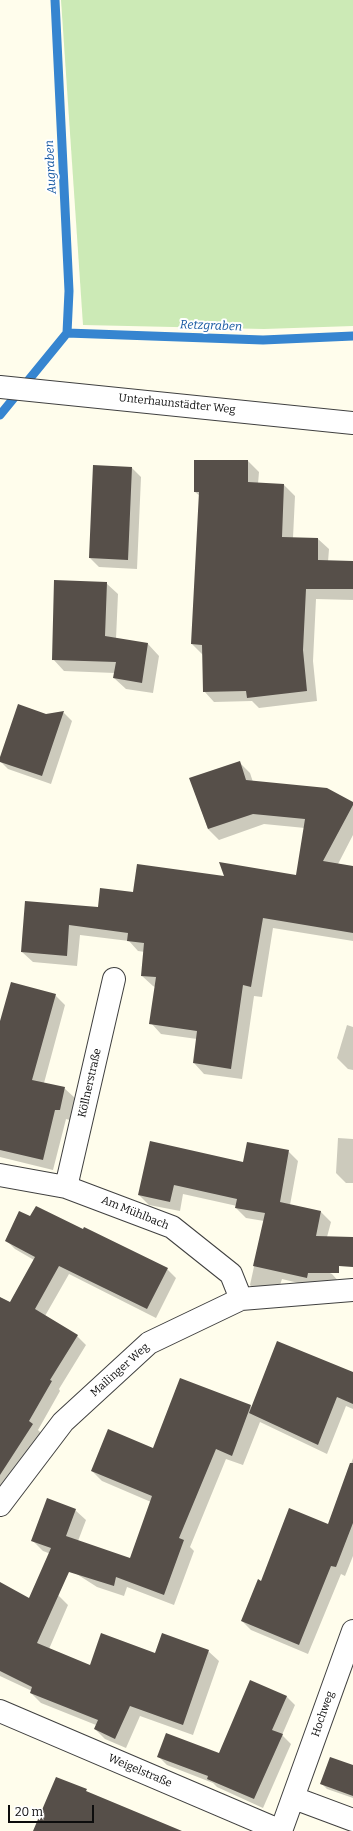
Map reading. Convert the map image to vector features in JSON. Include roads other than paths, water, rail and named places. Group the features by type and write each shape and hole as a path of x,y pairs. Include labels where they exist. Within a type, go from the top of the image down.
{"street":[{"name":"Unterhaunstädter Weg","path":"0,386 353,423"},
{"name":"Köllnerstraße","path":"66,1187 114,979"},
{"name":"Am Mühlbach","path":"0,1174 66,1187 172,1227 231,1274 241,1299"},
{"name":"Mailinger Weg","path":"0,1506 63,1422 149,1343 241,1299 353,1290"},
{"name":"Hochweg","path":"281,1831 353,1630"},
{"name":"Weigelstraße","path":"0,1711 281,1831"},
{"path":"294,1798 353,1820"}],"waterway":[{"name":"Augraben","path":"55,0 69,291 67,333"},
{"name":"Retzgraben","path":"67,333 263,340 353,336"},
{"path":"0,415 67,333"}]}
